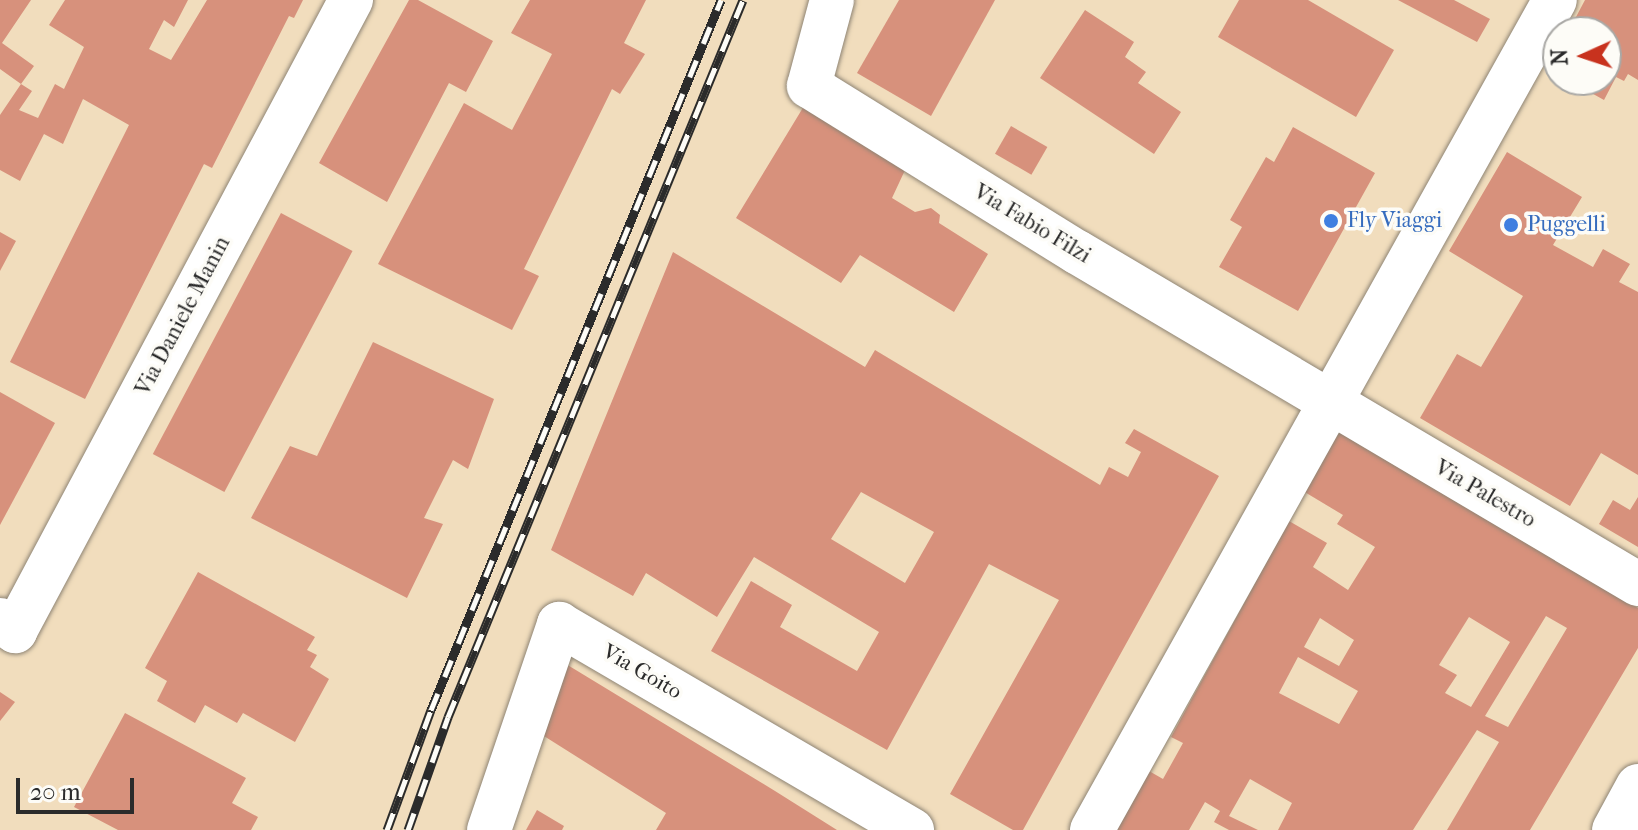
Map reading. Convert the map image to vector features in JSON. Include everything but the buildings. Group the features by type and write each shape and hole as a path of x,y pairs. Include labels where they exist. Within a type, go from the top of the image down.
{"street":[{"name":"Via Daniele Manin","path":"8,626 351,0"},
{"name":"Via Fabio Filzi","path":"832,0 809,86 1333,405"},
{"path":"1092,830 1333,405 1555,0"},
{"name":"Via Palestro","path":"1333,405 1638,584"},
{"name":"Via Goito","path":"489,830 559,624 912,830"}],"railway":[{"path":"387,830 431,710 721,0"},
{"path":"408,830 448,717 743,0"}],"place":[{"name":"Fly Viaggi","path":"1331,221"},
{"name":"Puggelli","path":"1511,225"}]}
